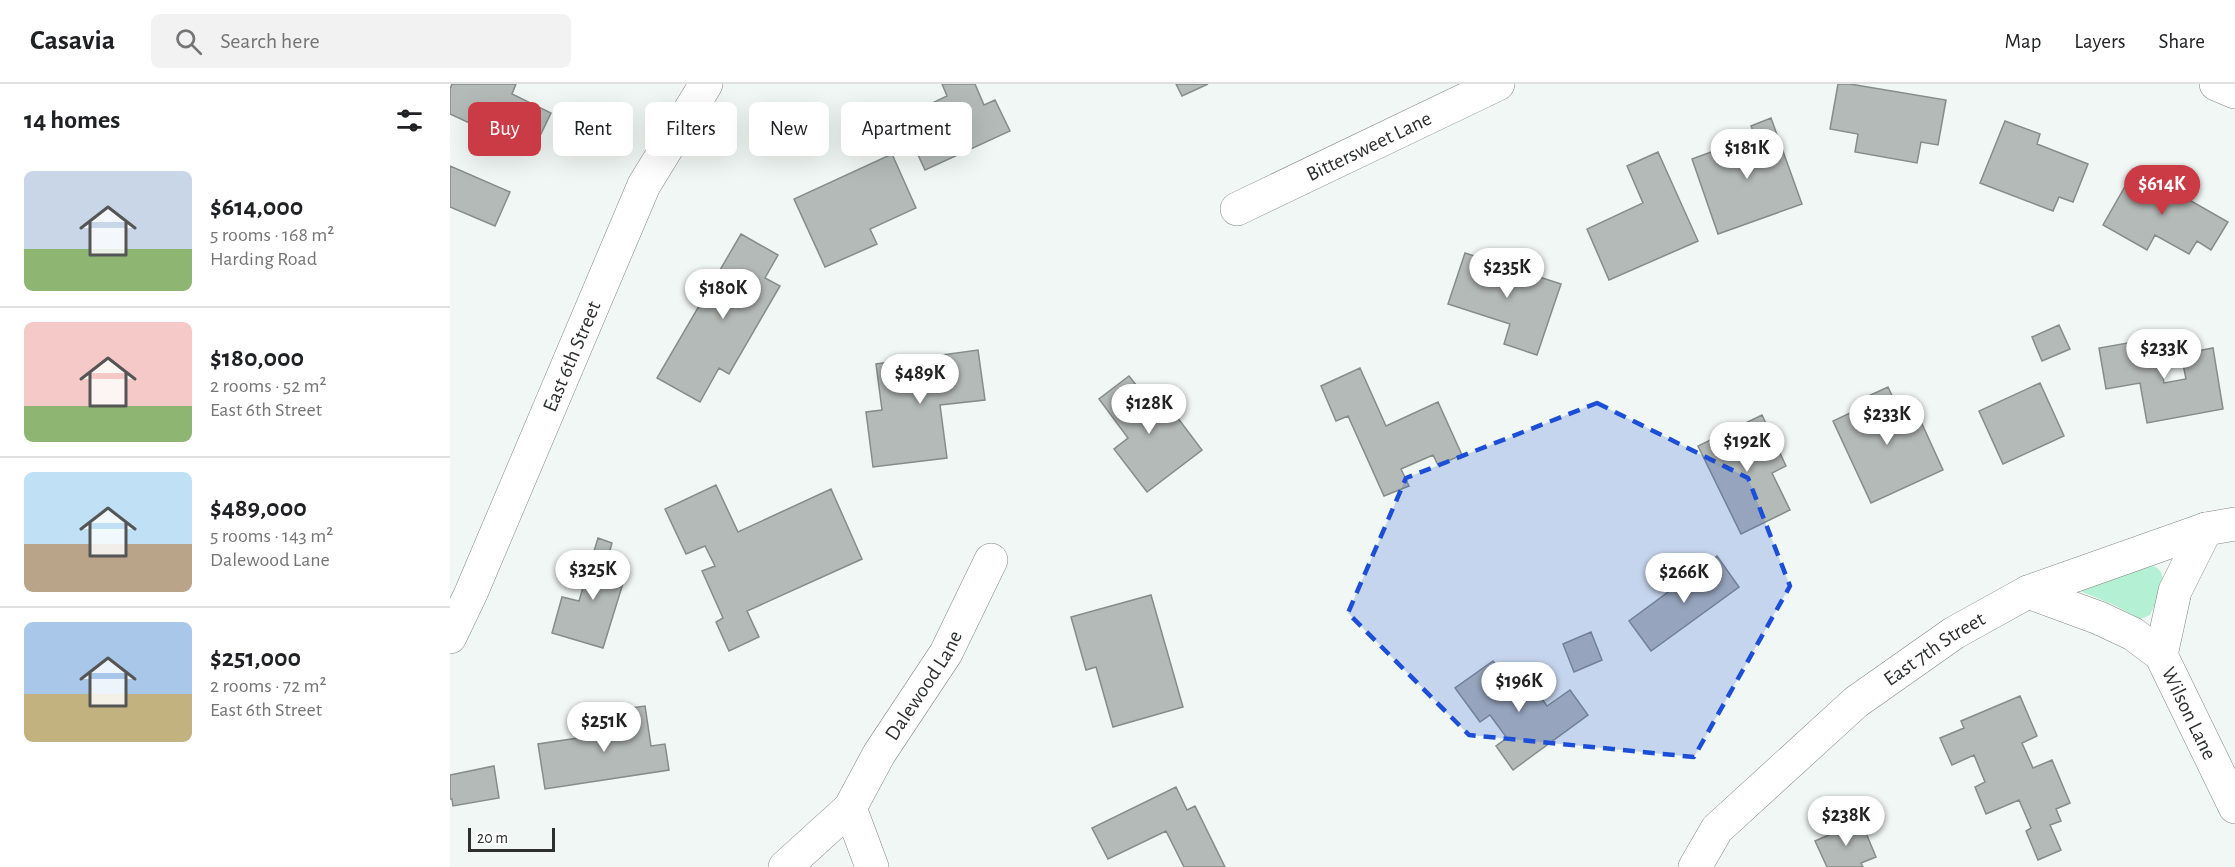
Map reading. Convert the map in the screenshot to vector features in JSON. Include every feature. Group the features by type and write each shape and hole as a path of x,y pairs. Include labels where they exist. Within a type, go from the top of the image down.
{"street":[{"name":"East 6th Street","path":"450,637 476,582 644,185 706,84"},
{"name":"Bittersweet Lane","path":"1238,208 1498,84"},
{"path":"2216,84 2235,92"},
{"path":"2161,655 2175,591 2220,527"},
{"name":"East 7th Street","path":"1695,867 1717,829 1856,702 1954,633 2028,592 2220,527"},
{"name":"Dalewood Lane","path":"785,867 850,808 879,754 946,653 991,560"},
{"name":"Wilson Lane","path":"2028,592 2099,618 2133,634 2161,655 2235,807"},
{"path":"850,808 872,867"}],"highlighted area":[{"path":"1597,403 1748,478 1790,586 1694,757 1469,735 1348,613 1406,478"}],"green space":[{"path":"2148,565 2156,567 2161,572 2162,586 2150,615 2140,619 2073,588"}],"building":[{"path":"452,84 516,84 512,94 528,102 468,102 468,122 450,114"},
{"path":"942,84 975,84 984,105 995,100 1010,131 972,148 972,102 934,102 947,96"},
{"path":"1176,84 1208,84 1182,96"},
{"path":"1838,84 1946,100 1938,145 1921,142 1917,163 1855,152 1858,134 1830,129"},
{"path":"541,108 551,113 541,134"},
{"path":"1771,118 1802,204 1718,234 1692,159 1755,136 1751,126"},
{"path":"2005,121 2040,134 2037,144 2088,164 2073,202 2059,197 2053,211 1980,183"},
{"path":"1658,152 1698,241 1609,280 1587,229 1643,203 1627,166"},
{"path":"888,156 893,156 916,208 870,229 877,244 825,267 794,199"},
{"path":"919,156 956,156 925,170"},
{"path":"450,166 510,192 495,226 450,207"},
{"path":"2135,169 2228,222 2211,250 2197,241 2189,254 2155,235 2147,250 2103,225"},
{"path":"741,234 778,255 765,278 780,286 729,374 719,368 700,402 657,378"},
{"path":"1465,253 1561,284 1537,355 1504,344 1510,324 1448,304"},
{"path":"2059,325 2070,349 2042,361 2032,337"},
{"path":"2156,338 2164,383 2186,379 2181,354 2213,348 2223,409 2147,423 2140,383 2106,389 2099,348"},
{"path":"978,350 985,400 940,405 947,458 873,467 866,412 882,410 876,364"},
{"path":"1360,368 1386,426 1438,402 1462,455 1438,465 1433,455 1401,469 1409,486 1384,496 1348,416 1336,421 1321,386"},
{"path":"1129,376 1155,409 1165,401 1202,450 1147,492 1114,449 1128,438 1099,399"},
{"path":"2040,383 2064,436 2003,464 1979,411"},
{"path":"1888,387 1903,419 1917,413 1943,470 1871,503 1833,421 1865,406 1862,399"},
{"path":"1762,415 1786,466 1772,473 1790,510 1741,534 1698,446"},
{"path":"716,485 738,532 831,489 862,559 747,611 759,637 729,651 716,622 723,618 702,571 715,566 705,546 686,554 665,509"},
{"path":"598,538 612,543 607,561 628,567 603,648 552,633 562,597 579,601"},
{"path":"1717,556 1739,587 1651,651 1629,621"},
{"path":"1151,595 1183,707 1113,727 1096,667 1086,670 1071,617"},
{"path":"1591,632 1602,660 1574,672 1563,644"},
{"path":"1493,661 1516,692 1530,682 1547,706 1570,690 1588,715 1513,770 1496,746 1507,738 1490,715 1480,722 1455,688"},
{"path":"2020,696 2037,736 2022,743 2033,768 2052,760 2070,803 2056,809 2061,821 2050,825 2061,850 2038,860 2026,831 2031,828 2019,800 1986,814 1975,787 1985,782 1974,755 1952,765 1940,738 1964,728 1961,721"},
{"path":"645,706 651,746 665,744 669,770 545,789 538,744 612,733 609,711"},
{"path":"494,766 499,798 453,806 452,799 450,799 450,775"},
{"path":"1176,787 1187,810 1195,806 1225,867 1184,867 1166,831 1108,859 1092,828"},
{"path":"1861,821 1876,857 1861,863 1863,867 1827,867 1815,841"}]}
